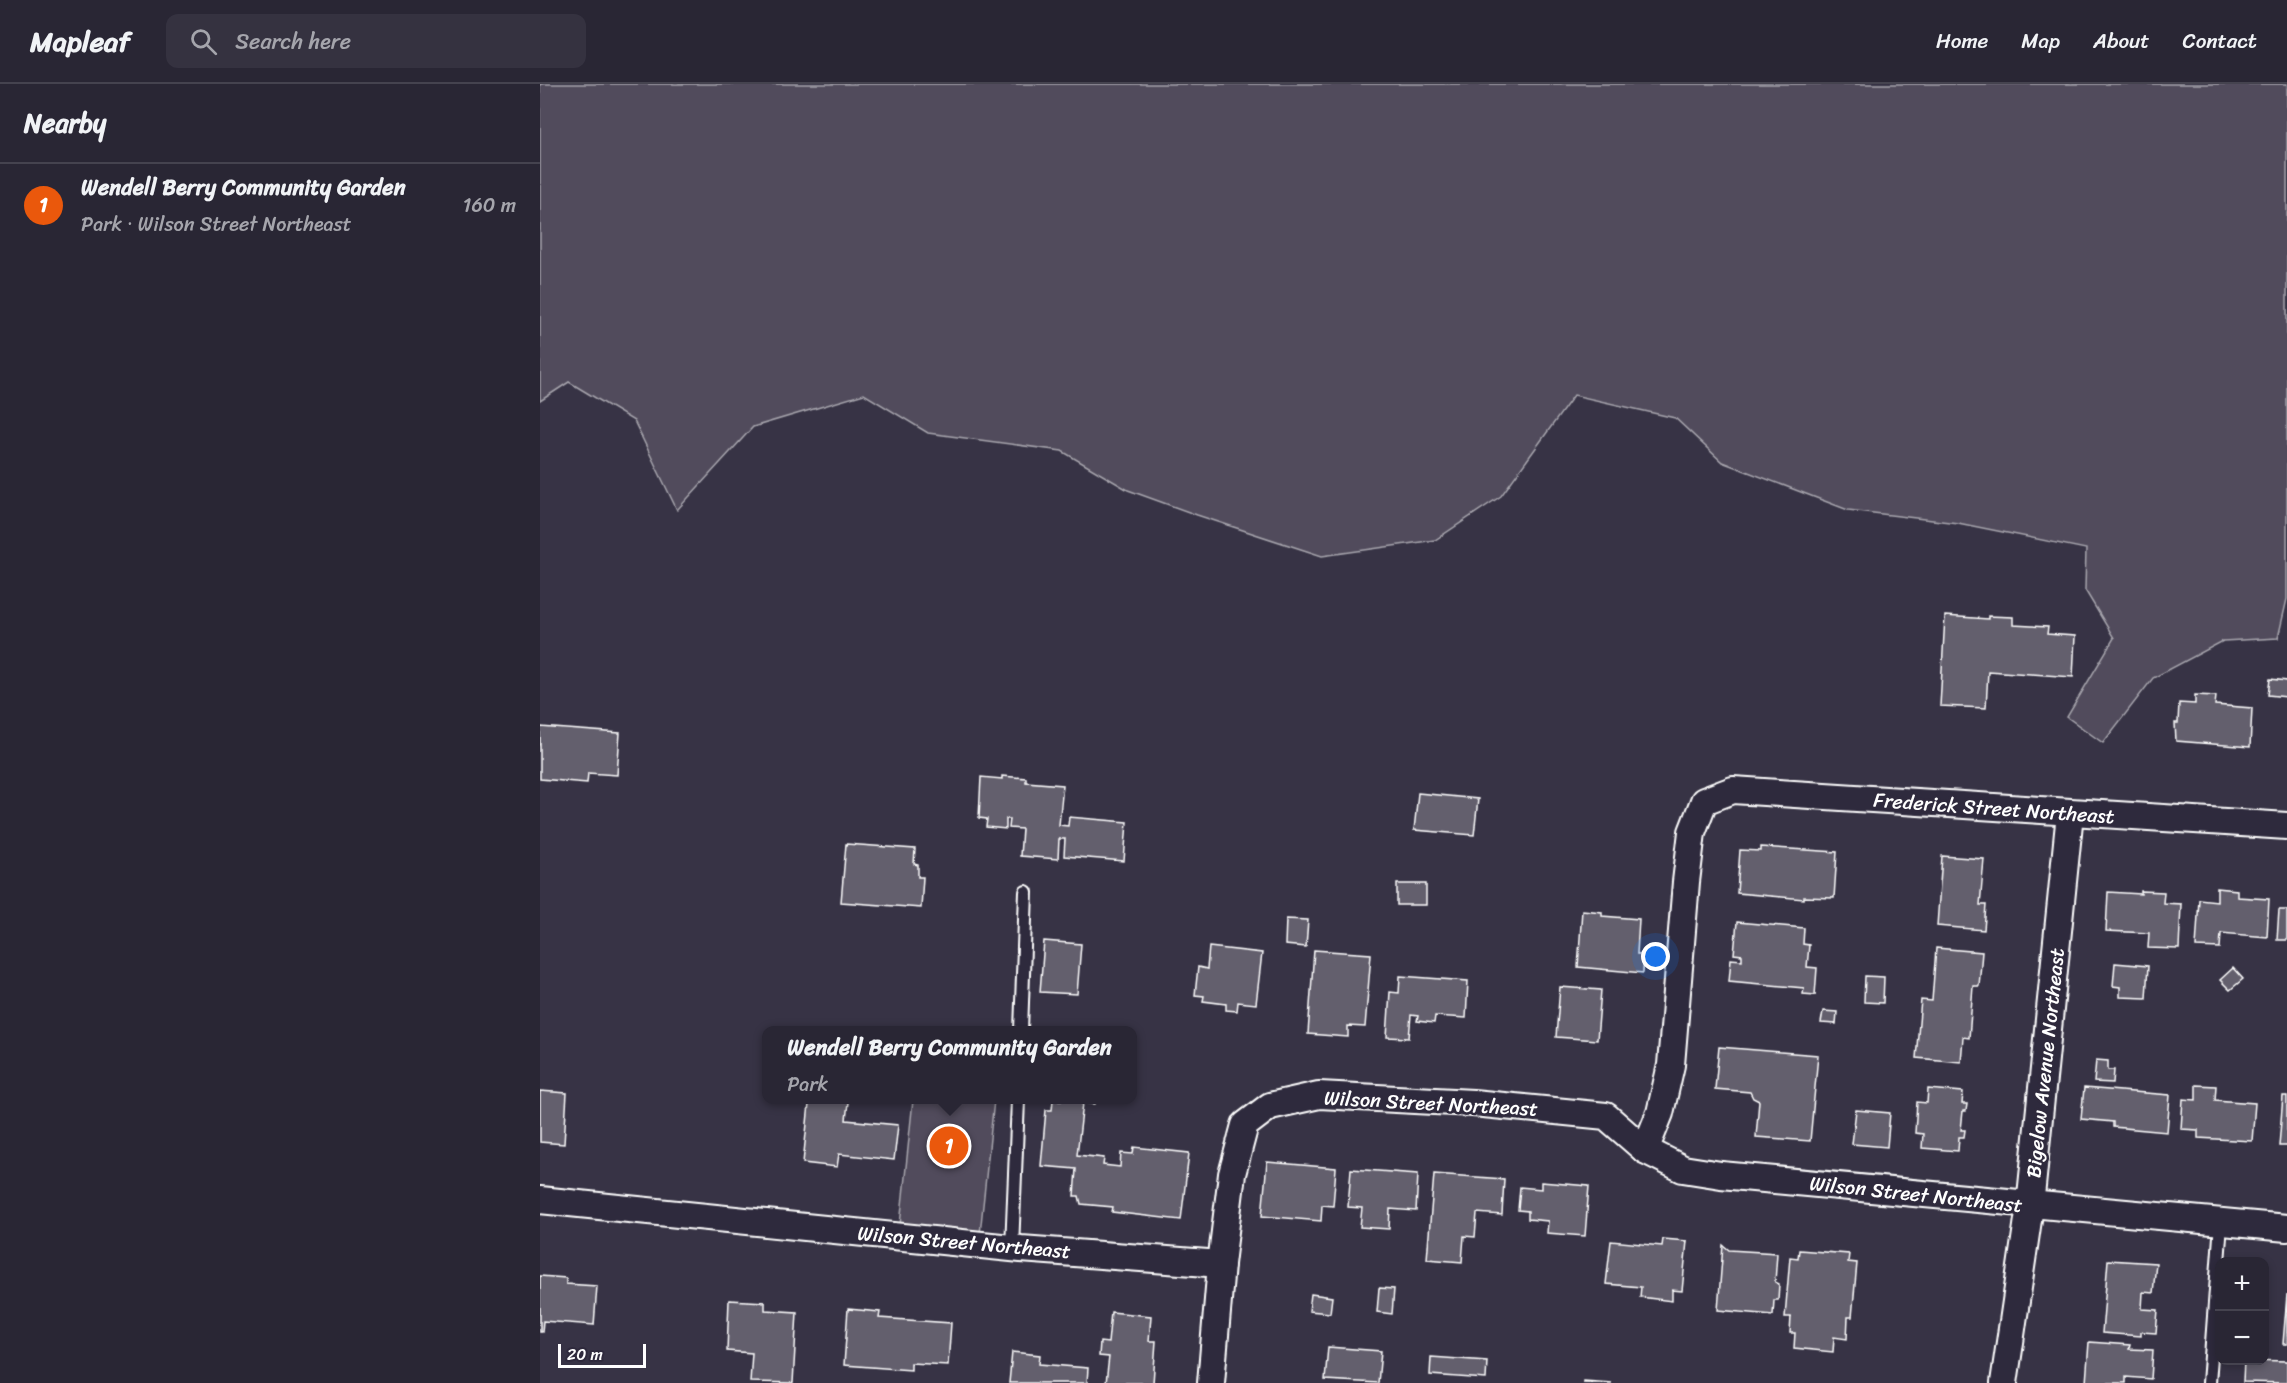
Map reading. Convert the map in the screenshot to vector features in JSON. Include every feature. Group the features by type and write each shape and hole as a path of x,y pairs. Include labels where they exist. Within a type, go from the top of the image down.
{"street":[{"name":"Frederick Street Northeast","path":"1645,1150 1660,1113 1671,1065 1692,832 1704,801 1733,790 2287,826"},
{"name":"Bigelow Avenue Northeast","path":"2004,1383 2030,1206 2070,813"},
{"name":"Wilson Street Northeast","path":"540,1200 1012,1248 1221,1264 1232,1174 1245,1125 1270,1106 1319,1095 1473,1103 1606,1116 1645,1150 1683,1168 1721,1175 2030,1206 2287,1228"},
{"path":"1211,1383 1221,1264"}],"lane":[{"path":"1021,1026 1026,892"},
{"path":"1012,1248 1018,1104"},
{"path":"2210,1383 2221,1223"}],"shaded area":[{"path":"540,84 2287,84 2287,599 2278,638 2223,641 2153,678 2103,743 2067,717 2114,638 2085,590 2086,549 1958,523 1848,510 1722,462 1675,418 1574,395 1501,496 1435,540 1322,556 1128,490 1062,451 928,433 864,394 753,427 677,510 634,421 569,382 540,401"},
{"path":"913,1104 994,1104 980,1234 900,1225"}],"building":[{"path":"1945,616 1988,619 1988,616 2013,617 2013,625 2048,627 2047,634 2075,636 2073,677 1988,671 1986,708 1940,706"},
{"path":"2270,679 2287,681 2287,697 2268,695"},
{"path":"2195,695 2216,696 2215,705 2252,708 2250,747 2176,741 2175,723 2178,723 2179,703 2195,704"},
{"path":"540,727 620,733 617,775 588,773 587,783 540,779"},
{"path":"1002,776 1026,778 1026,782 1063,785 1059,825 1068,826 1069,817 1127,822 1124,861 1064,856 1065,839 1059,839 1058,859 1020,856 1022,829 1009,828 1010,819 1006,819 1006,829 986,827 987,819 979,818 981,777 1002,779"},
{"path":"1418,793 1478,799 1474,835 1414,830"},
{"path":"846,844 915,849 914,864 918,865 918,877 923,877 921,908 841,902"},
{"path":"1761,847 1837,852 1834,898 1804,897 1804,899 1737,893 1740,850 1761,851"},
{"path":"1942,856 1984,859 1980,905 1986,905 1984,930 1937,926"},
{"path":"1397,884 1426,884 1426,905 1397,905"},
{"path":"2217,888 2237,890 2237,897 2269,899 2267,937 2221,933 2220,948 2196,947 2199,899 2217,901"},
{"path":"2141,891 2164,892 2163,903 2181,904 2179,949 2148,948 2149,933 2106,931 2108,892 2141,894"},
{"path":"1582,910 1602,912 1602,916 1639,919 1637,954 1644,954 1643,973 1578,967"},
{"path":"2279,910 2287,910 2287,940 2277,940"},
{"path":"1286,919 1308,920 1306,947 1285,945"},
{"path":"1737,922 1804,928 1803,944 1809,945 1807,967 1817,968 1815,995 1803,994 1804,988 1729,981 1731,959 1742,960 1742,955 1734,954"},
{"path":"1044,941 1081,944 1077,994 1040,992"},
{"path":"1209,947 1262,953 1256,1004 1238,1002 1237,1011 1226,1010 1226,1004 1203,1001 1204,996 1195,995 1198,967 1207,969"},
{"path":"1936,948 1982,952 1979,986 1973,986 1969,1038 1963,1037 1961,1062 1916,1058 1921,1000 1932,1001"},
{"path":"1314,950 1371,954 1365,1027 1348,1026 1348,1037 1308,1034"},
{"path":"2115,963 2148,966 2146,998 2120,997 2120,987 2113,986"},
{"path":"2233,968 2243,979 2230,990 2220,980"},
{"path":"1400,976 1468,981 1466,1018 1435,1016 1434,1023 1417,1021 1418,1016 1411,1015 1409,1038 1387,1037 1390,992 1399,993"},
{"path":"1865,976 1884,977 1883,1003 1864,1002"},
{"path":"1560,987 1601,990 1597,1040 1556,1037"},
{"path":"1823,1011 1837,1012 1836,1024 1821,1023"},
{"path":"1719,1047 1818,1055 1810,1141 1756,1137 1759,1101 1753,1098 1750,1092 1715,1089"},
{"path":"2096,1060 2108,1061 2108,1070 2114,1070 2113,1083 2094,1082"},
{"path":"2196,1085 2216,1086 2215,1100 2255,1103 2252,1141 2198,1138 2198,1130 2181,1129 2183,1099 2196,1100"},
{"path":"2084,1088 2170,1095 2167,1132 2113,1127 2113,1122 2081,1119"},
{"path":"1928,1089 1963,1092 1962,1104 1967,1104 1966,1111 1963,1111 1961,1130 1965,1130 1964,1137 1959,1137 1958,1151 1922,1148 1923,1134 1915,1133 1917,1102 1927,1103"},
{"path":"540,1091 567,1093 564,1144 540,1142"},
{"path":"2283,1096 2287,1096 2287,1146 2279,1146"},
{"path":"809,1104 848,1104 846,1120 898,1125 894,1160 839,1154 837,1167 803,1163"},
{"path":"1053,1104 1083,1104 1077,1155 1104,1158 1103,1165 1120,1167 1121,1153 1133,1154 1134,1147 1189,1153 1181,1220 1112,1212 1113,1207 1081,1204 1079,1196 1074,1196 1076,1169 1041,1166 1046,1110 1052,1110"},
{"path":"1856,1110 1890,1113 1887,1147 1852,1144"},
{"path":"1267,1162 1336,1168 1333,1206 1322,1205 1321,1221 1262,1216"},
{"path":"1351,1169 1418,1174 1416,1211 1390,1209 1389,1229 1360,1227 1362,1208 1348,1207"},
{"path":"1434,1174 1504,1179 1502,1215 1477,1213 1475,1237 1464,1236 1462,1262 1427,1259"},
{"path":"1541,1182 1589,1186 1585,1236 1547,1233 1548,1221 1528,1219 1528,1211 1518,1210 1520,1187 1541,1189"},
{"path":"1663,1239 1687,1241 1682,1291 1672,1290 1672,1301 1640,1297 1641,1287 1606,1284 1611,1241 1662,1246"},
{"path":"1723,1245 1729,1250 1777,1253 1775,1282 1779,1284 1778,1300 1774,1300 1773,1315 1718,1310"},
{"path":"1799,1250 1849,1254 1848,1262 1857,1263 1852,1317 1848,1317 1847,1339 1834,1337 1833,1352 1794,1348 1795,1333 1790,1333 1791,1317 1785,1317 1790,1257 1798,1258"},
{"path":"2108,1260 2156,1263 2153,1293 2143,1292 2142,1309 2158,1310 2156,1333 2141,1332 2141,1336 2102,1333"},
{"path":"540,1276 566,1278 566,1284 597,1286 594,1325 543,1321 542,1332 540,1332"},
{"path":"1379,1288 1394,1289 1392,1314 1377,1312"},
{"path":"1311,1294 1332,1297 1330,1313 1309,1311"},
{"path":"2287,1294 2287,1344 2283,1344"},
{"path":"729,1300 765,1302 765,1310 797,1312 793,1383 750,1382 752,1353 727,1351"},
{"path":"848,1309 880,1312 879,1318 951,1323 948,1365 911,1363 911,1370 844,1365"},
{"path":"1111,1312 1151,1316 1149,1341 1156,1341 1153,1383 1106,1383 1109,1357 1099,1356 1100,1342 1108,1343"},
{"path":"2089,1342 2130,1345 2129,1349 2153,1350 2151,1379 2126,1377 2126,1383 2086,1383"},
{"path":"1328,1347 1381,1351 1378,1383 1325,1380"},
{"path":"1012,1352 1040,1355 1039,1364 1088,1368 1087,1383 1009,1383"},
{"path":"1431,1357 1487,1361 1486,1379 1430,1375"},
{"path":"2269,1361 2287,1361 2287,1383 2243,1382 2244,1365 2269,1365"},
{"path":"1584,1381 1612,1383 1584,1383"}],"place":[{"name":"Wendell Berry Community Garden","path":"949,1146"}]}
